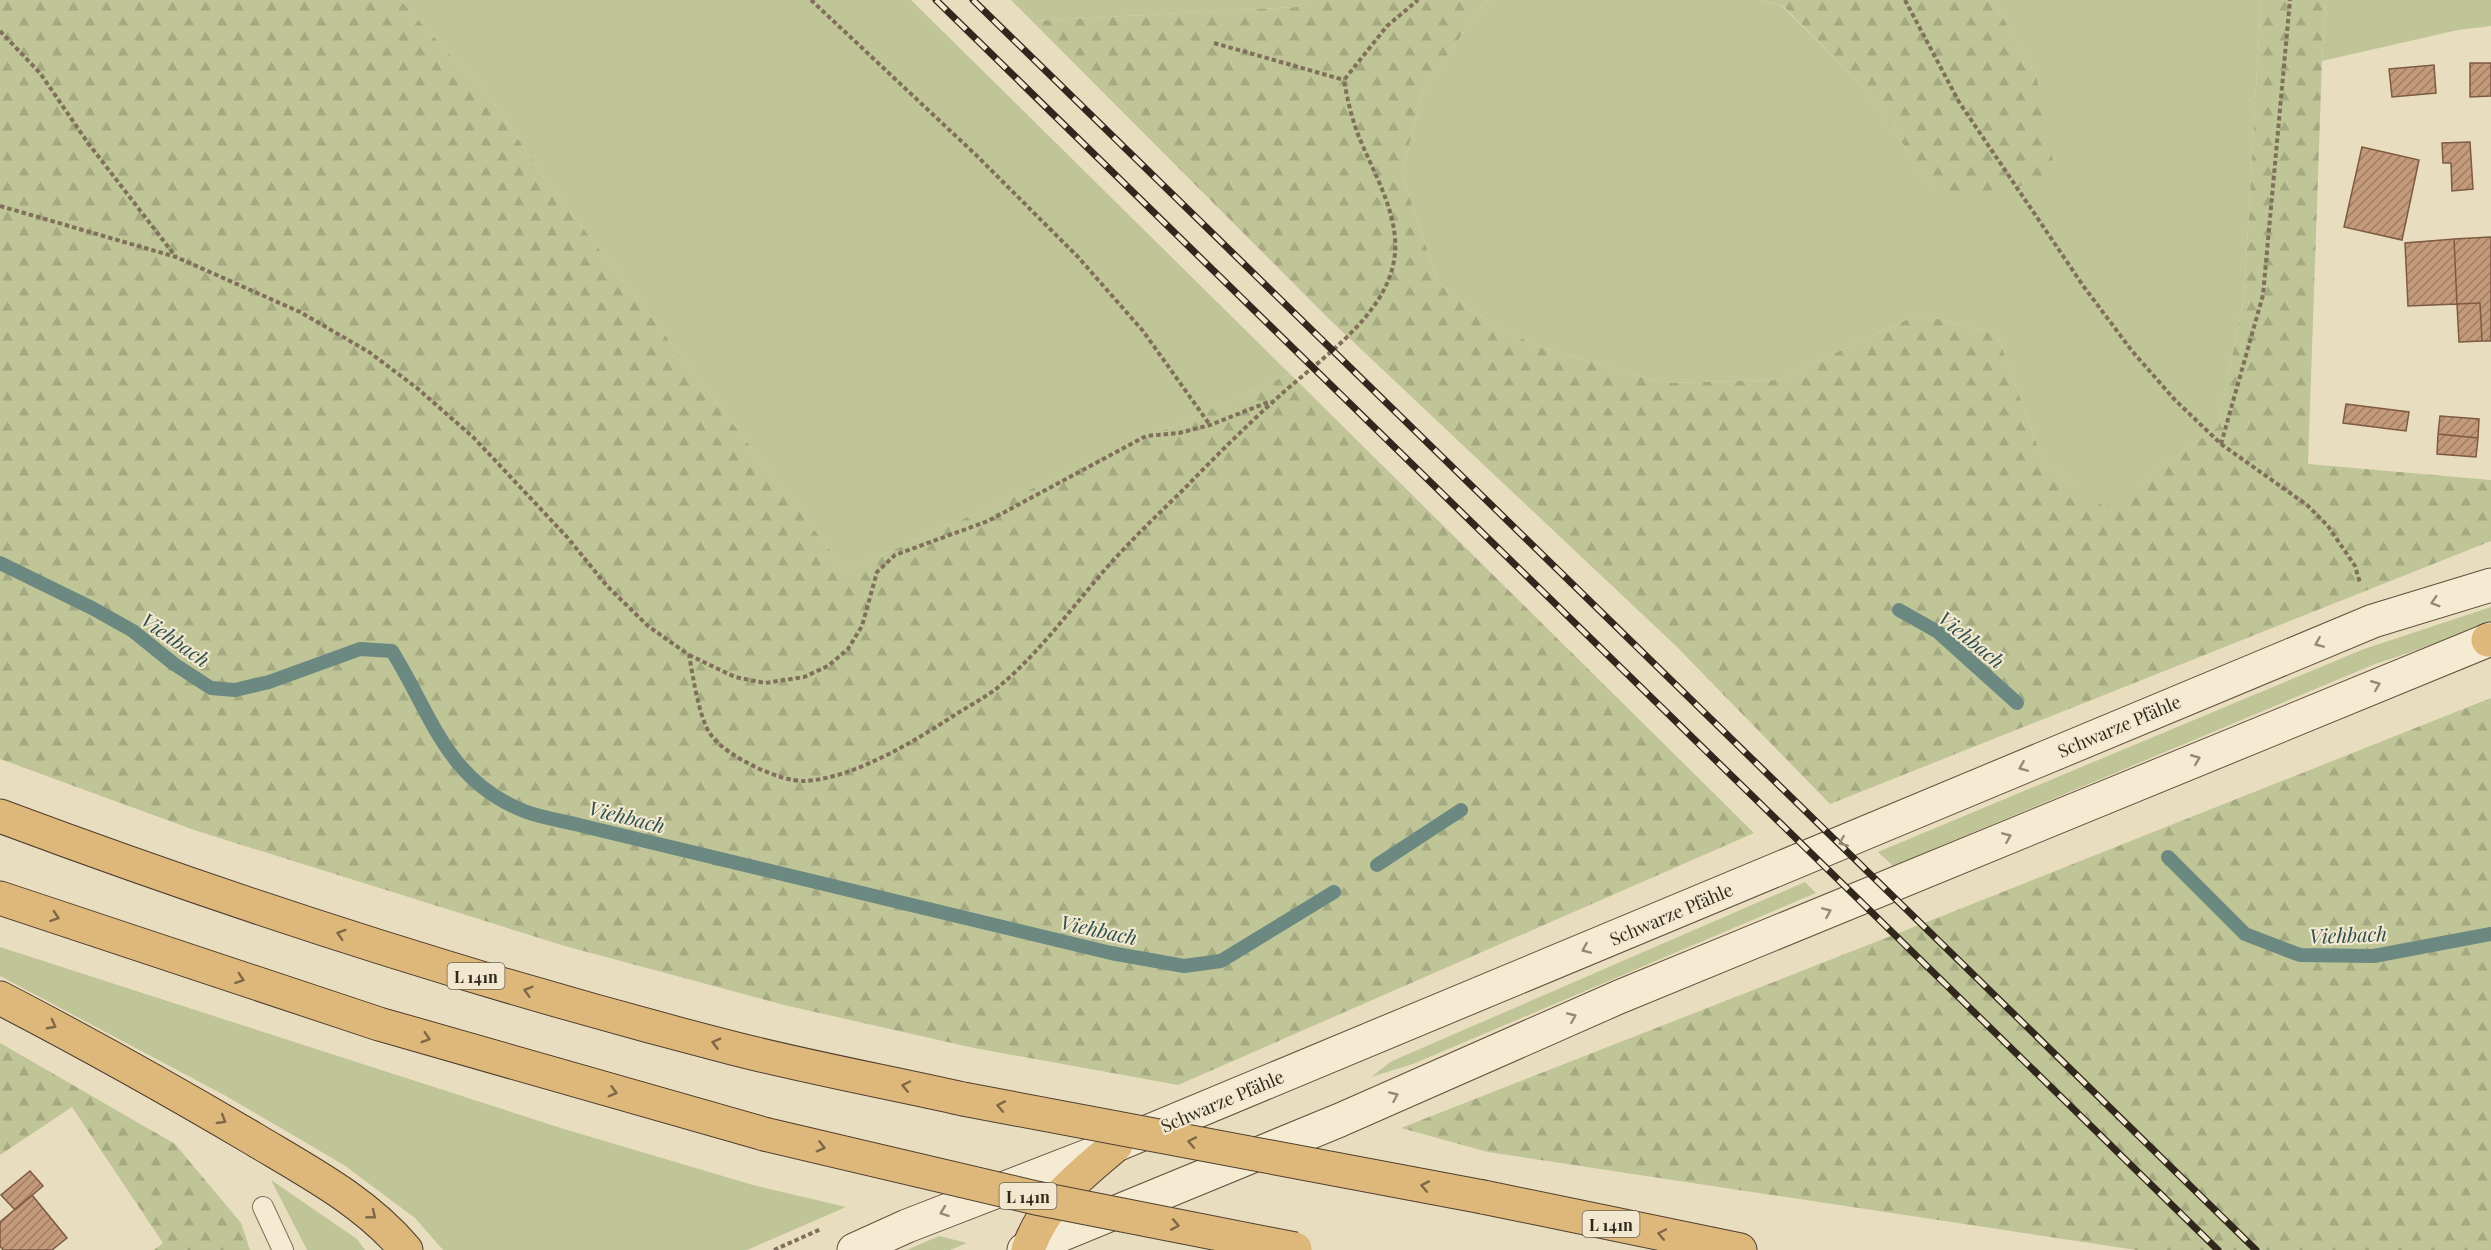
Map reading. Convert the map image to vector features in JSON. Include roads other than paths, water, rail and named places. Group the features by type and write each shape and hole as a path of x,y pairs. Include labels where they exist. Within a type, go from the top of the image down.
{"highway":[{"name":"L 141n","path":"0,816 150,872 477,976 737,1049 963,1099 1483,1197 1740,1250"},
{"name":"L 141n","path":"0,897 389,1027 764,1134 1036,1198 1298,1249"},
{"path":"0,998 165,1086 332,1186 389,1229 406,1250"},
{"path":"1027,1249 1043,1216 1068,1185 1116,1145"}],"main road":[{"name":"Schwarze Pfähle","path":"854,1250 907,1226 1116,1145 2373,621 2491,585"},
{"path":"1027,1249 1340,1119 1619,997 2490,639"}],"lane":[{"path":"263,1207 283,1250"}],"waterway":[{"name":"Viehbach","path":"0,563 92,608 133,631 174,664 211,688 235,690 269,682 360,649 392,651 431,722 459,764 476,782 498,798 524,811 546,818 1111,953 1184,966 1221,961 1334,892"},
{"name":"Viehbach","path":"1899,610 1938,632 2017,703"},
{"name":"Viehbach","path":"1377,865 1461,810"},
{"name":"Viehbach","path":"2168,857 2245,934 2300,955 2374,956 2491,934"}],"railway":[{"path":"936,0 2218,1250"},
{"path":"973,0 2256,1250"}]}
